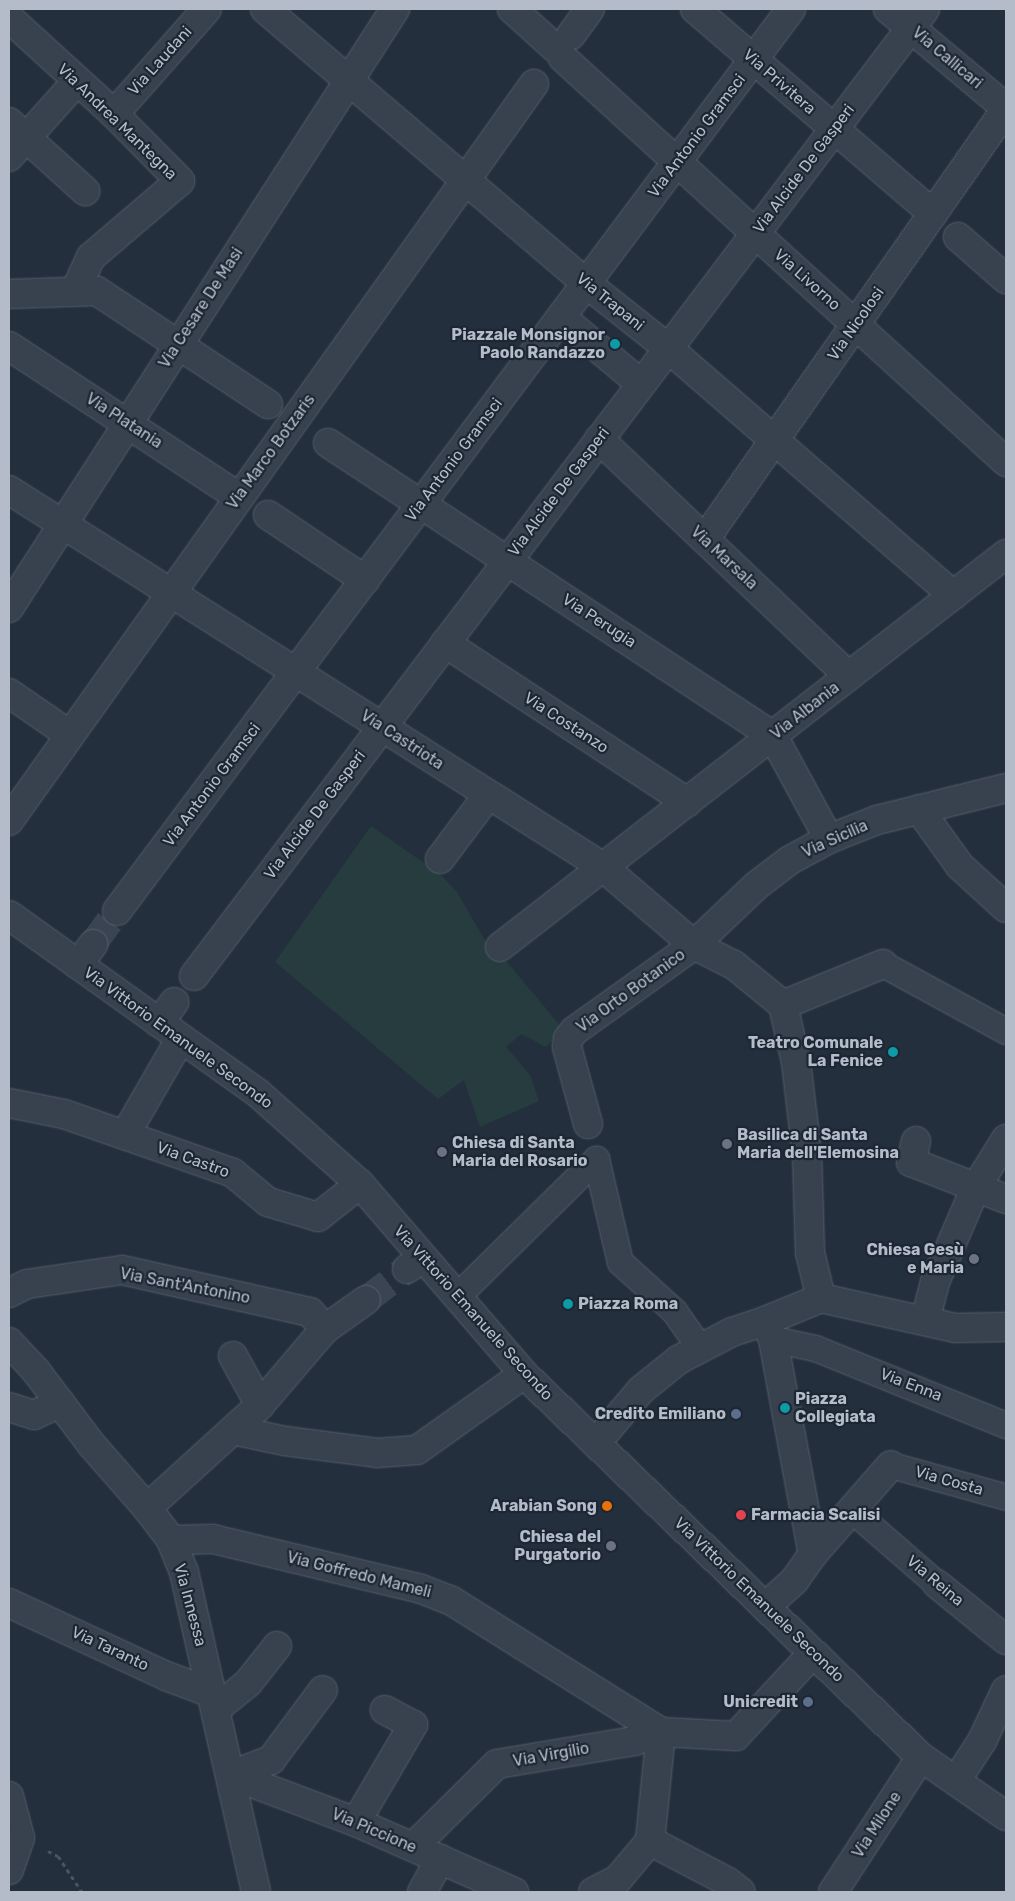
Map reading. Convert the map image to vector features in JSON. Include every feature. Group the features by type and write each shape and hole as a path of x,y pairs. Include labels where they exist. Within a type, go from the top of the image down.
{"street":[{"name":"Via Laudani","path":"114,114 207,9"},
{"name":"Via Trapani","path":"265,9 352,80 587,284 669,349 953,596"},
{"name":"Via Cesare De Masi","path":"9,608 177,344 352,80 395,9"},
{"name":"Via Livorno","path":"512,9 563,47 677,162 1006,462"},
{"path":"563,47 590,9"},
{"name":"Via Privitera","path":"695,9 933,214"},
{"name":"Via Antonio Gramsci","path":"118,911 791,9"},
{"name":"Via Callicari","path":"888,9 918,18 1006,108"},
{"name":"Via Andrea Mantegna","path":"9,18 114,114 180,181 91,257 75,291"},
{"name":"Via Alcide De Gasperi","path":"194,976 918,18"},
{"path":"77,80 14,138 85,191"},
{"name":"Via Marco Botzaris","path":"9,821 534,84"},
{"name":"Via Nicolosi","path":"705,539 1006,108"},
{"path":"958,237 1006,280"},
{"path":"9,294 97,291 268,404"},
{"path":"561,317 641,384"},
{"name":"Via Platania","path":"9,346 239,497"},
{"name":"Via Marsala","path":"599,439 850,676"},
{"name":"Via Perugia","path":"328,443 773,736 829,839"},
{"name":"Via Castriota","path":"9,490 603,867 694,945 734,965 783,1005"},
{"path":"268,516 365,580"},
{"name":"Via Albania","path":"500,947 1006,554"},
{"name":"Via Costanzo","path":"445,643 687,802"},
{"path":"9,693 70,734"},
{"name":"Via Sicilia","path":"694,945 757,885 790,860 829,839 877,820 1006,788"},
{"path":"440,860 488,795"},
{"path":"919,809 960,866 1006,908"},
{"name":"Via Vittorio Emanuele Secondo","path":"9,915 86,954 167,1012 181,1038 259,1094 360,1184 414,1264 456,1296 524,1374 921,1757 1006,1816"},
{"name":"Via Orto Botanico","path":"588,1124 568,1039 694,945"},
{"path":"821,1298 810,1253 807,1154 796,1062 783,1005 883,964 1006,1031"},
{"path":"125,1135 181,1038"},
{"name":"Via Castro","path":"9,1102 64,1114 233,1173 268,1202 318,1217 360,1184"},
{"path":"925,1321 935,1282 975,1189 1006,1139"},
{"path":"916,1141 911,1162 975,1189 1006,1199"},
{"path":"456,1296 596,1159 620,1262 674,1311 700,1348"},
{"name":"Via Sant'Antonino","path":"9,1293 27,1284 122,1270 310,1312 325,1330"},
{"path":"596,1443 641,1390 678,1360 732,1332 769,1330 821,1298 955,1328 1005,1331"},
{"path":"147,1508 260,1405 325,1330 366,1300"},
{"path":"769,1330 812,1554"},
{"name":"Via Enna","path":"769,1330 1006,1425"},
{"name":"Via Innessa","path":"9,1342 60,1403 91,1444 147,1508 171,1540 184,1572 256,1892"},
{"path":"233,1356 260,1405"},
{"path":"233,1430 285,1441 377,1453 417,1450 524,1374"},
{"path":"9,1407 34,1415 60,1403"},
{"path":"766,1606 795,1580 812,1554 858,1515 892,1465"},
{"name":"Via Costa","path":"892,1465 1006,1497"},
{"name":"Via Reina","path":"858,1515 937,1584 1006,1640"},
{"name":"Via Goffredo Mameli","path":"171,1540 213,1539 421,1589 452,1601 661,1732"},
{"name":"Via Taranto","path":"9,1603 166,1676 214,1701"},
{"path":"214,1701 248,1683 277,1646"},
{"path":"593,1892 618,1879 650,1841 661,1732 736,1736 813,1653"},
{"path":"231,1775 271,1760 323,1690"},
{"path":"956,1781 982,1742 1006,1690"},
{"path":"356,1822 413,1725 385,1710"},
{"name":"Via Virgilio","path":"413,1847 497,1764 634,1742 661,1732"},
{"name":"Via Milone","path":"833,1892 921,1757"},
{"name":"Via Piccione","path":"231,1775 356,1822 514,1892"},
{"path":"9,1796 20,1838 9,1870"},
{"path":"650,1841 728,1882 741,1892"},
{"path":"422,1892 440,1858"}],"path":[{"path":"20,1838 58,1856 82,1892"}],"green space":[{"path":"371,826 440,874 457,892 497,961 502,956 563,1029 546,1047 521,1034 506,1047 530,1075 539,1101 480,1127 464,1080 438,1099 275,962"}],"tunnel":[{"path":"93,944 117,911"},
{"path":"366,1300 407,1269"}],"place":[{"name":"Piazzale Monsignor Paolo Randazzo","path":"615,344"},
{"name":"Teatro Comunale La Fenice","path":"893,1052"},
{"name":"Basilica di Santa Maria dell'Elemosina","path":"727,1144"},
{"name":"Chiesa di Santa Maria del Rosario","path":"442,1152"},
{"name":"Chiesa Gesù e Maria","path":"974,1259"},
{"name":"Piazza Roma","path":"568,1304"},
{"name":"Piazza Collegiata","path":"785,1408"},
{"name":"Credito Emiliano","path":"736,1414"},
{"name":"Arabian Song","path":"607,1506"},
{"name":"Farmacia Scalisi","path":"741,1515"},
{"name":"Chiesa del Purgatorio","path":"611,1546"},
{"name":"Unicredit","path":"808,1702"}]}
